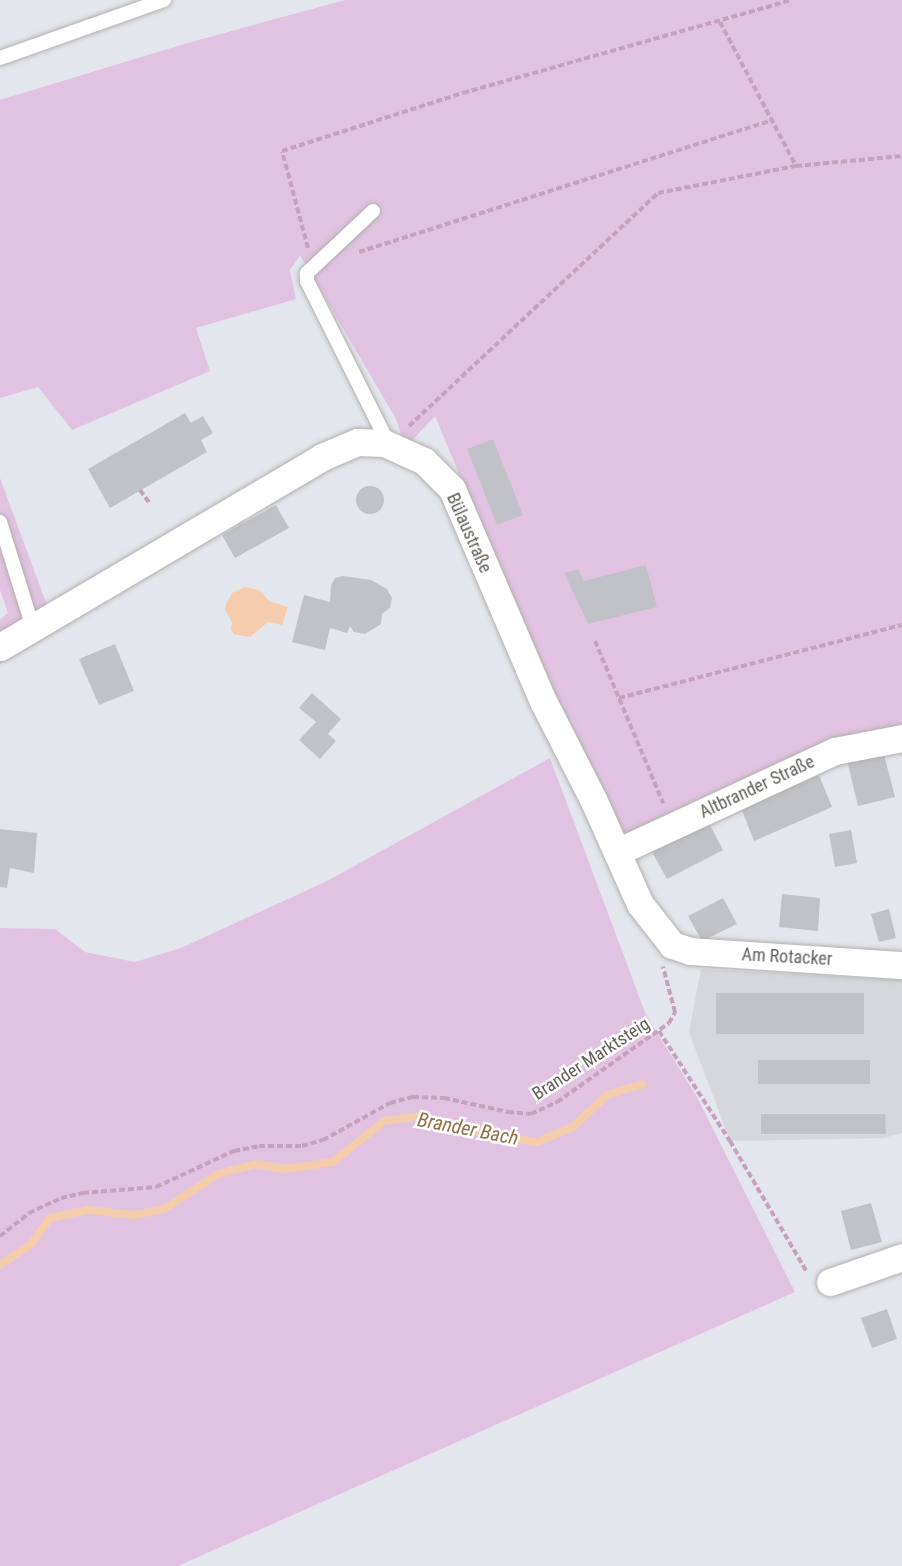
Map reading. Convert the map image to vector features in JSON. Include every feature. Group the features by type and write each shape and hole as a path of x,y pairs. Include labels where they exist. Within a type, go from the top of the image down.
{"street":[{"name":"Bülaustraße","path":"0,646 322,457 357,442 389,445 424,460 452,489 543,701 640,904 665,951"},
{"name":"Altbrander Straße","path":"617,852 835,751 902,738"},
{"name":"Am Rotacker","path":"665,951 902,965"},
{"path":"830,1282 902,1257"}],"lane":[{"path":"0,58 164,0"},
{"path":"373,211 307,273 307,281 389,445"},
{"path":"0,522 33,628"}],"path":[{"path":"313,267 282,151 463,93 791,0"},
{"path":"720,22 770,121 796,166"},
{"path":"355,253 770,121"},
{"path":"389,445 658,193 796,166 902,156"},
{"path":"140,490 150,504"},
{"path":"619,698 902,625"},
{"path":"595,641 672,825"},
{"name":"Brander Marktsteig","path":"0,1236 29,1213 61,1198 83,1193 156,1187 234,1151 259,1146 302,1146 323,1140 390,1103 413,1097 444,1098 508,1112 531,1114 557,1102 669,1023 675,1012 665,951"},
{"path":"659,1031 730,1140 819,1291 830,1282"}],"shaded area":[{"path":"345,0 902,0 902,732 623,835 532,649 435,416 410,443 401,434 396,419 300,255 290,270 296,299 196,328 210,371 72,430 38,387 0,398 0,100 184,44"},
{"path":"0,478 55,627 0,664 0,619 8,613 0,590"},
{"path":"245,587 259,590 269,601 288,607 282,625 268,622 250,637 234,634 231,629 232,622 225,610 226,604 232,593"},
{"path":"550,758 646,1015 697,1097 795,1292 178,1566 0,1566 0,928 55,929 85,952 135,962 181,948 327,881"},
{"path":"701,969 902,980 902,1133 884,1138 730,1141 689,1032"}],"building":[{"path":"185,413 191,423 203,416 213,433 201,440 207,452 110,508 88,469"},
{"path":"493,439 523,515 497,525 467,449"},
{"path":"370,486 380,490 384,500 380,510 370,514 360,510 356,500 360,490"},
{"path":"276,505 289,528 235,558 222,535"},
{"path":"646,565 657,607 588,624 564,573 578,569 584,581"},
{"path":"343,576 371,580 387,589 392,598 390,608 382,614 381,624 365,634 354,632 350,626 347,633 330,628 325,650 292,642 304,595 330,602 331,585 335,578"},
{"path":"115,644 134,691 99,705 79,659"},
{"path":"312,693 341,719 328,734 336,741 320,759 299,740 316,722 299,708"},
{"path":"882,747 895,797 858,806 846,756"},
{"path":"819,775 832,807 754,841 741,808"},
{"path":"709,823 723,850 667,879 652,852"},
{"path":"0,829 37,833 34,873 10,868 7,888 0,887"},
{"path":"851,830 857,863 835,867 829,834"},
{"path":"782,894 820,898 818,931 779,927"},
{"path":"723,898 737,924 702,941 688,916"},
{"path":"889,909 896,938 879,942 871,914"},
{"path":"716,993 864,993 864,1034 716,1034"},
{"path":"758,1060 870,1060 870,1084 758,1084"},
{"path":"761,1114 885,1114 886,1134 761,1134"},
{"path":"871,1203 882,1242 851,1250 841,1211"},
{"path":"887,1309 897,1339 872,1348 861,1318"}],"waterway":[{"name":"Brander Bach","path":"0,1265 31,1244 50,1218 88,1210 134,1215 164,1209 218,1174 257,1164 286,1169 333,1162 384,1121 421,1116 456,1129 537,1142 573,1127 607,1095 642,1084"}]}
